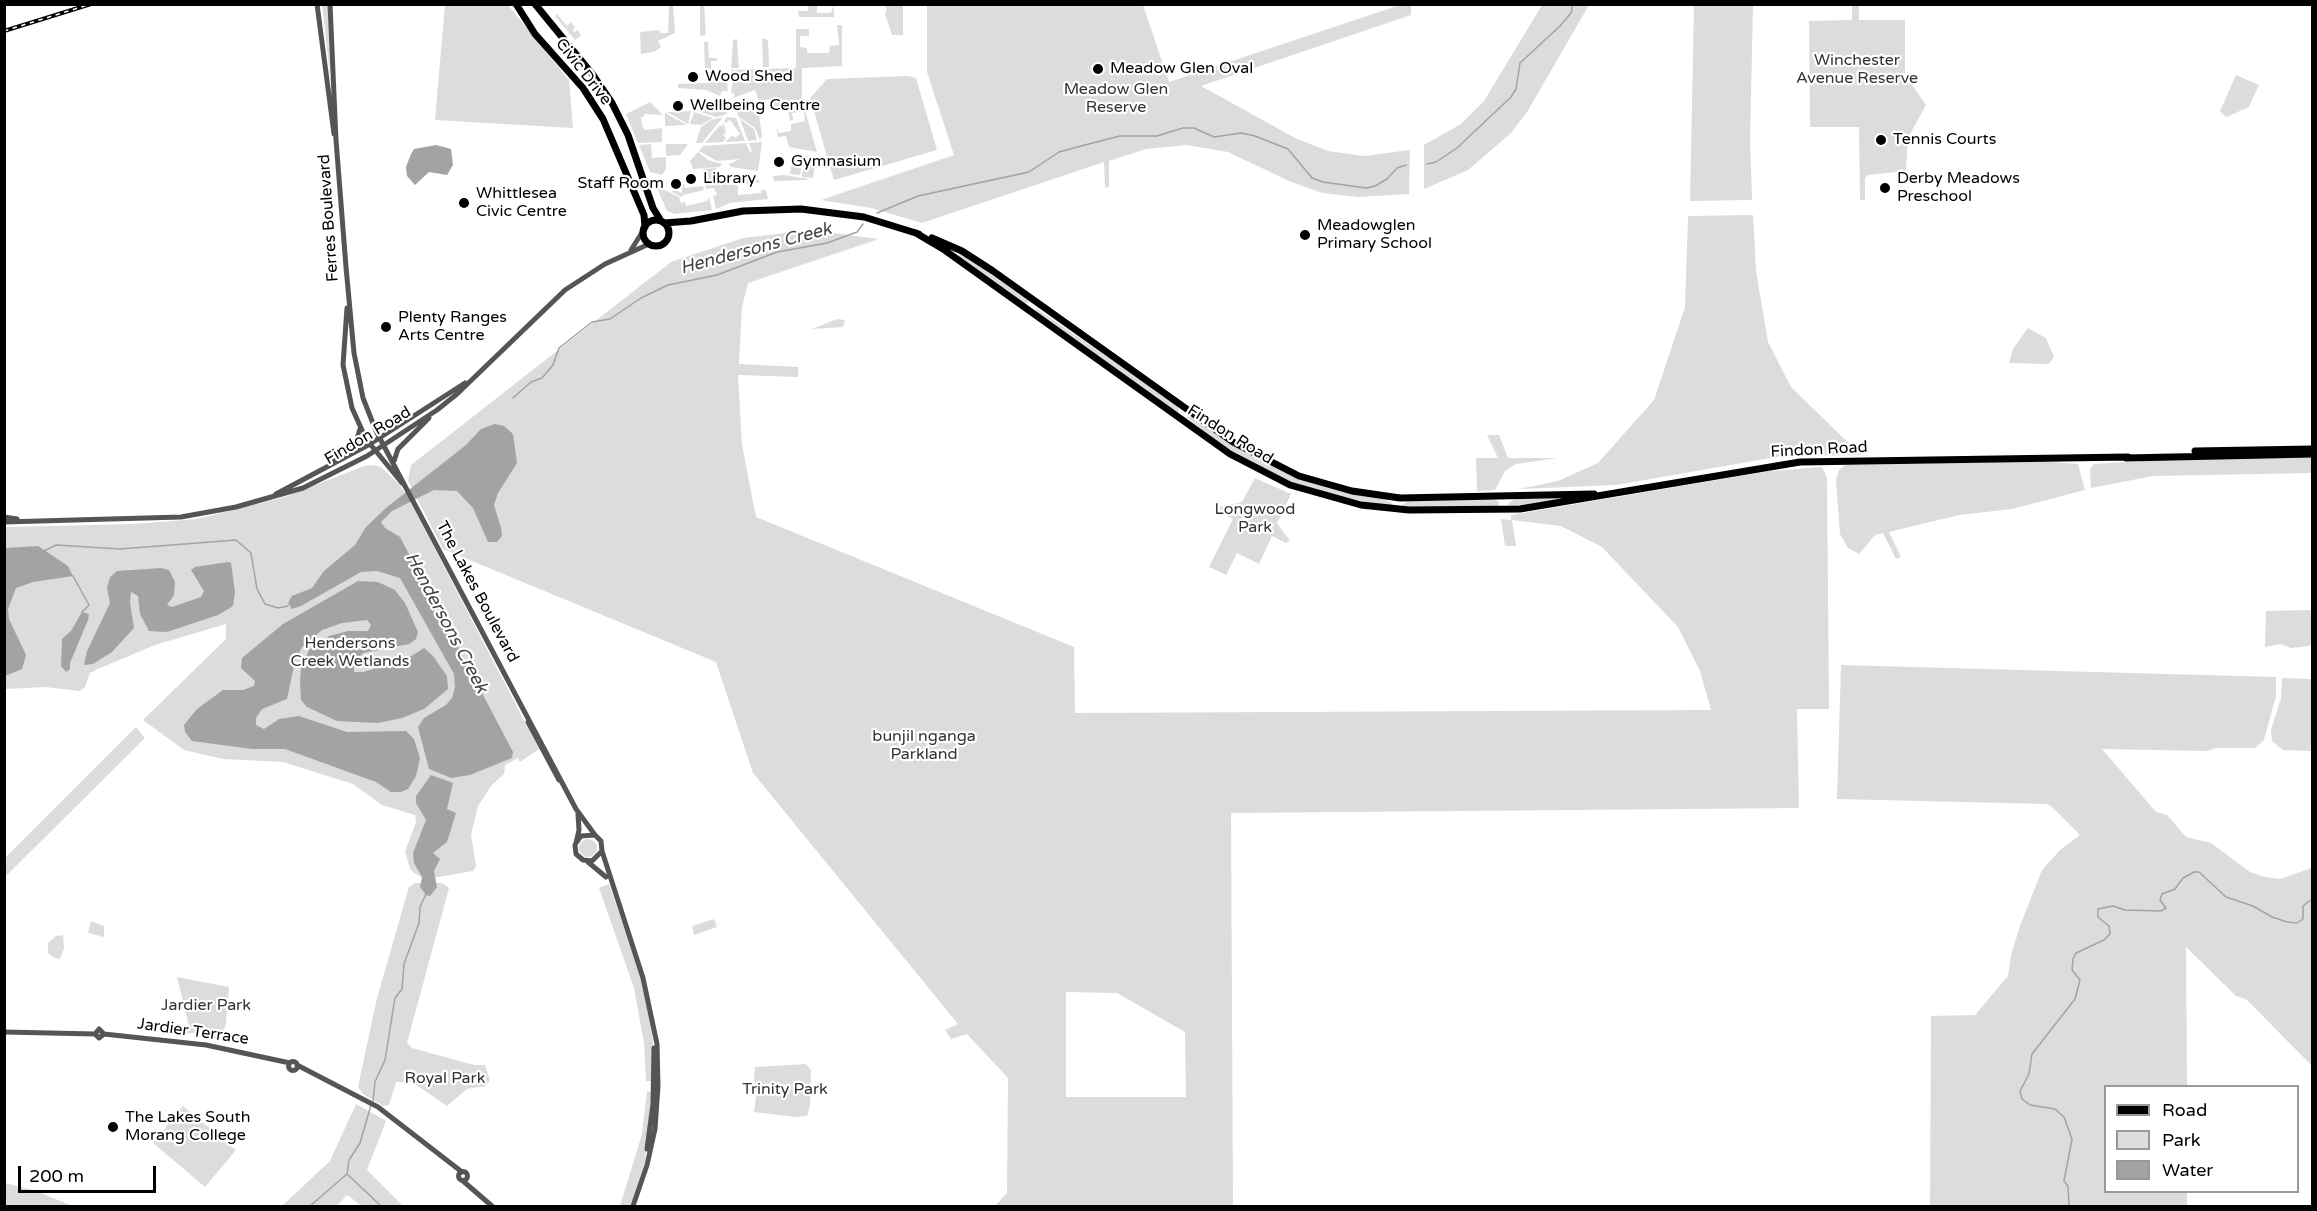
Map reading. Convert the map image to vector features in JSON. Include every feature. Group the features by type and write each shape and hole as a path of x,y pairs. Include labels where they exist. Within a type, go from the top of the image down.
{"main road":[{"name":"Civic Drive","path":"516,4 535,34 583,88 603,119 644,215 644,229"},
{"name":"Civic Drive","path":"535,4 593,75 612,103 628,135 652,208 662,222"},
{"name":"Findon Road","path":"662,222 691,221 743,211 801,209 864,217 916,233 962,251 1233,442 1284,470 1339,488 1398,498 1503,498 1617,493"},
{"path":"654,220 662,222 668,229 668,237 661,245 650,244 644,229 654,220"},
{"name":"Findon Road","path":"668,237 691,221"},
{"name":"Findon Road","path":"916,233 1238,460 1290,485 1348,503 1397,510 1504,510 1570,502 1800,462 2313,454"},
{"path":"958,261 956,254 962,251"},
{"path":"1029,311 1034,301"},
{"path":"1180,419 1186,410"},
{"name":"Findon Road","path":"2158,457 2208,450 2313,449"},
{"path":"1397,510 1398,498"},
{"path":"1503,498 1504,510"}],"street":[{"name":"Ferres Boulevard","path":"317,4 332,127 336,140"},
{"name":"Ferres Boulevard","path":"330,4 336,140 348,293 358,377 366,406 384,445"},
{"name":"Findon Road","path":"630,251 644,229"},
{"name":"Findon Road","path":"6,522 164,519 214,512 262,501 303,488 374,451 436,410 565,290 594,270 630,251 650,244"},
{"name":"Ferres Boulevard","path":"348,293 343,339 344,370 349,398 360,428 374,451"},
{"name":"Findon Road","path":"262,501 370,444 476,375"},
{"path":"394,462 398,449 436,410"},
{"path":"320,472 355,445 360,428"},
{"name":"The Lakes Boulevard","path":"384,445 576,809 595,835"},
{"name":"The Lakes Boulevard","path":"374,451 405,486"},
{"name":"Findon Road","path":"4,517 30,521"},
{"name":"The Lakes Boulevard","path":"576,809 579,830 576,843"},
{"path":"611,883 601,870 576,854 576,843 581,836 595,835 601,841 611,883 641,972 653,1024 653,1104 643,1178 633,1206"},
{"path":"587,861 596,859 602,851"},
{"name":"Jardier Terrace","path":"4,1032 95,1034 99,1038 104,1034 206,1045 289,1065 294,1062 296,1068 365,1099 410,1130 449,1163 492,1206"}],"green space":[{"name":"Winchester Avenue Reserve","path":"1852,4 1859,5 1859,20 1905,20 1905,75 1926,105 1908,138 1906,171 1868,175 1865,178 1865,200 1860,200 1859,127 1810,127 1809,21 1852,20"},
{"path":"322,5 328,5 330,78 326,38"},
{"path":"445,5 508,5 569,80 573,128 435,120"},
{"path":"669,5 673,5 675,33 658,41 661,47 654,52 641,54 640,32 659,30 660,33 668,33"},
{"path":"700,5 704,5 706,35 700,36"},
{"path":"808,5 817,5 817,13 831,13 834,5 834,17 799,17 798,11 808,11"},
{"path":"883,5 903,5 903,35 892,35 885,14 887,8"},
{"name":"Meadow Glen Reserve","path":"927,5 1143,5 1169,82 1400,5 1411,5 1411,15 1201,86 1297,139 1328,151 1364,156 1410,150 1409,194 1358,197 1323,193 1291,182 1228,152 1187,145 1146,149 1109,161 1109,187 1105,188 1104,162 922,223 871,208 821,200 954,155 927,72"},
{"path":"1542,5 1589,5 1527,112 1511,133 1468,170 1424,189 1424,145 1461,124 1484,101"},
{"path":"1694,5 1753,5 1750,140 1752,200 1690,201"},
{"path":"557,14 567,26 571,22 575,27 574,32 578,30 581,36 575,40 555,16"},
{"path":"837,25 842,25 842,66 802,68 802,100 817,152 789,147 786,136 778,137 776,126 779,133 791,131 791,124 805,121 804,111 792,113 793,120 790,121 788,109 774,111 772,99 759,101 755,90 733,98 735,94 731,93 733,81 731,70 796,68 796,29 809,29 809,36 800,36 800,47 807,48 807,53 829,53 830,46 839,45"},
{"path":"762,38 768,40 769,67 763,67"},
{"path":"737,39 739,68 731,68 733,40"},
{"path":"704,42 708,42 709,58 717,58 717,61 711,61 711,69 705,70"},
{"path":"2236,75 2259,85 2249,107 2226,117 2220,111"},
{"path":"908,76 916,78 937,150 834,180 810,98 827,79"},
{"path":"727,82 728,91 722,91 720,96 706,90 678,88 678,84"},
{"path":"697,100 730,109 725,115 716,117 694,110"},
{"path":"757,101 762,136 760,140 755,128 739,117 736,110"},
{"path":"650,102 663,115 644,114 644,117 641,117 642,126 645,130 662,128 662,142 638,143 626,114"},
{"path":"691,111 688,124 667,112"},
{"path":"694,112 713,118 701,125 690,124"},
{"path":"665,113 687,125 665,126"},
{"path":"723,117 702,143 696,143 701,127 711,120"},
{"path":"727,117 736,118 745,141 725,142 733,135 735,138 740,134 730,120 726,123 724,121"},
{"path":"740,119 754,129 757,140 748,141"},
{"path":"723,122 726,132 723,135 726,138 723,142 705,143 720,125 722,127"},
{"path":"762,142 758,171 731,167 729,164 740,159 717,161 699,151 703,146 746,143 750,152 752,151 749,143"},
{"path":"651,144 652,158 666,157 666,169 662,175 650,172 639,145"},
{"path":"666,144 687,144 687,146 680,155 666,156"},
{"path":"698,152 708,160 722,164 720,167 693,169 690,161"},
{"path":"793,155 803,156 800,175 790,174"},
{"path":"805,156 816,158 813,178 802,177"},
{"path":"716,168 715,183 735,185 736,177 756,181 758,179 760,182 738,185 738,195 761,193 761,190 766,190 768,199 730,203 716,209 713,196 717,195 714,188 706,189 703,169"},
{"path":"784,175 808,180 774,181 773,176"},
{"path":"683,182 685,188 703,186 704,190 682,197 672,192 673,189 682,193"},
{"path":"656,186 679,197 681,203 685,202 686,206 707,201 709,197 712,210 675,214 667,211"},
{"path":"1753,215 1756,271 1768,342 1791,387 1861,455 1782,456 1616,485 1519,489 1558,481 1598,463 1654,400 1685,307 1688,216"},
{"name":"bunjil nganga Parkland","path":"811,230 879,239 748,283 742,307 739,364 798,367 798,377 738,375 742,445 756,517 1074,647 1075,713 1711,710 1700,671 1678,627 1602,547 1561,526 1512,520 1516,546 1505,546 1501,519 1511,520 1511,515 1770,471 1822,467 1827,478 1829,709 1797,709 1799,808 1231,813 1233,1206 995,1206 1007,1193 1008,1078 967,1034 951,1039 945,1030 958,1024 753,773 716,662 443,549 408,481 411,465 671,262 743,238","holes":["1066,992 1117,993 1185,1032 1186,1097 1066,1097"]},
{"path":"960,253 1028,300 1028,303 1024,304 958,258"},
{"path":"1036,308 1178,406 1179,412 1173,411 1036,312"},
{"path":"837,319 845,320 843,327 812,329"},
{"path":"2028,328 2046,338 2054,357 2049,364 2009,363 2013,349"},
{"path":"1186,417 1193,417 1266,462 1381,498 1391,502 1393,507 1313,492 1237,458"},
{"path":"1487,435 1499,435 1508,458 1557,458 1516,464 1505,471 1495,490 1477,491 1476,458 1498,458"},
{"path":"2209,457 2312,457 2312,473 2153,476 2091,488 2090,469 2094,464"},
{"path":"2040,461 2078,464 2085,490 2012,509 1959,515 1889,532 1901,557 1896,559 1883,533 1875,535 1859,554 1848,548 1840,534 1836,480 1839,470 1845,465"},
{"name":"Hendersons Creek Wetlands","path":"364,466 381,467 400,485 414,509 539,749 520,762 518,758 505,765 504,774 491,786 478,806 471,835 476,866 473,871 439,877 421,877 414,873 410,869 405,851 416,822 415,815 382,805 353,784 283,762 223,759 184,750 143,720 226,639 226,624 155,645 98,669 90,673 85,687 80,691 45,687 5,689 4,527 135,524 197,519 285,497"},
{"name":"Longwood Park","path":"1255,478 1291,494 1277,523 1290,541 1286,543 1272,536 1259,564 1237,553 1226,575 1209,567 1233,519 1220,512 1220,507 1242,502"},
{"path":"1590,496 1553,504 1509,507 1508,504 1514,499"},
{"path":"1493,499 1499,502 1498,508 1426,509 1401,506 1408,501"},
{"path":"2310,610 2312,612 2312,643 2310,646 2291,648 2280,644 2265,647 2266,611"},
{"path":"1841,665 2276,677 2276,696 2264,740 2255,748 2216,748 2207,751 2102,749 2156,812 2167,815 2186,837 2211,843 2250,872 2265,877 2280,879 2312,868 2312,1066 2246,999 2236,996 2186,947 2187,1085 2104,1085 2104,1193 2187,1193 2187,1206 1930,1206 1931,1016 1975,1015 2008,976 2011,955 2020,926 2042,870 2060,850 2080,835 2051,806 2046,804 1837,799"},
{"path":"2282,678 2312,679 2312,751 2283,750 2272,741 2271,730 2281,698"},
{"path":"136,727 145,738 5,877 5,858"},
{"path":"588,839 594,842 597,848 594,854 588,857 582,854 579,848 582,842"},
{"name":"Royal Park","path":"415,883 442,883 449,888 407,1043 412,1048 474,1065 485,1065 490,1080 486,1086 467,1089 447,1106 412,1082 396,1082 389,1105 383,1106 363,1094 358,1087 377,998 409,887"},
{"path":"609,884 638,968 649,1011 653,1041 652,1081 646,1081 644,1043 634,988 599,888"},
{"path":"714,919 717,927 694,935 692,926"},
{"path":"91,921 104,926 104,937 88,933"},
{"path":"63,935 64,948 60,959 54,958 48,953 48,943 56,936"},
{"name":"Jardier Park","path":"177,977 229,987 226,1024 223,1032 234,1032 233,1041 204,1033 179,1033 177,1024 189,1026"},
{"name":"Trinity Park","path":"806,1064 811,1070 810,1106 807,1116 796,1117 754,1112 757,1089 754,1078 755,1067"},
{"path":"647,1091 652,1092 645,1161 631,1206 620,1206 642,1134"},
{"path":"356,1104 386,1121 367,1170 403,1206 362,1206 347,1195 337,1206 282,1206 330,1161"},
{"path":"183,1106 236,1150 205,1187 153,1143"},
{"path":"5,1183 33,1190 73,1206 5,1206"}],"water":[{"path":"436,145 451,149 453,165 447,175 429,172 415,185 407,176 406,167 411,154 414,149"},
{"path":"495,424 504,426 513,434 517,463 498,493 494,505 502,536 497,542 488,542 473,508 457,491 434,490 392,511 381,522 385,528 400,537 513,752 512,758 470,775 451,778 429,769 418,727 424,718 446,705 452,698 455,687 454,674 400,578 377,571 361,572 301,606 292,609 288,603 292,596 312,588 324,571 355,545 366,527 386,508 466,445 481,429"},
{"path":"38,546 68,566 73,576 33,582 16,588 8,609 9,619 26,655 22,669 5,676 5,548"},
{"path":"231,563 235,592 233,606 218,615 167,632 149,631 140,614 138,596 131,592 130,603 134,628 112,652 93,664 84,665 87,651 110,603 107,588 110,577 117,571 161,568 169,570 175,582 174,595 167,605 172,607 201,597 204,591 191,570 195,567"},
{"path":"358,581 378,582 395,590 405,603 418,632 416,639 409,644 363,653 354,662 354,672 363,672 405,660 424,648 433,656 447,676 448,689 424,709 402,718 378,723 337,721 307,707 301,700 300,682 301,668 309,650 329,636 348,631 368,631 371,625 367,620 342,623 322,630 302,647 295,661 287,699 262,709 256,718 256,725 264,729 279,719 299,716 347,732 406,731 414,739 420,758 416,776 408,789 391,792 376,782 285,749 252,749 192,741 185,732 184,725 197,709 223,690 243,690 254,686 255,681 241,668 242,658 283,624"},
{"path":"82,612 89,614 88,620 70,663 70,669 66,672 61,666 62,639 71,631"},
{"path":"431,775 453,783 447,809 456,813 447,842 433,853 440,859 434,871 437,887 430,896 426,895 420,887 422,877 414,863 413,853 426,820 416,803 416,796"}],"waterway":[{"name":"Hendersons Creek","path":"1427,164 1436,162 1457,148 1511,97 1516,89 1520,63 1560,26 1571,13 1573,4"},
{"name":"Hendersons Creek","path":"877,213 918,196 1029,172 1059,152 1120,136 1157,136 1183,128 1194,128 1214,137 1241,133 1255,136 1288,149 1312,178 1323,182 1366,188 1375,186 1387,179 1397,168 1406,165"},
{"name":"Hendersons Creek","path":"513,398 531,382 542,378 553,365 559,348 592,322 610,319 641,298 668,285 717,275 777,252 827,243 857,232 863,224"},
{"path":"44,551 56,545 120,549 236,540 251,553 257,589 265,604 278,608 288,606"},
{"path":"73,576 89,605 82,612"},
{"path":"2069,1206 2068,1186 2064,1181 2072,1139 2064,1117 2055,1109 2030,1105 2022,1099 2020,1091 2029,1074 2032,1054 2075,999 2080,980 2072,970 2076,953 2104,940 2110,934 2109,926 2098,917 2098,909 2113,906 2125,910 2161,911 2166,908 2160,900 2162,894 2175,889 2183,878 2194,872 2199,872 2226,897 2253,906 2272,917 2287,922 2297,923 2303,919 2303,906 2312,899"},
{"name":"Hendersons Creek","path":"373,1101 375,1082 385,1060 395,998 402,989 404,964 419,923 420,907 426,894"},
{"name":"Hendersons Creek","path":"371,1105 360,1143 349,1160 347,1174 381,1206"},
{"path":"310,1206 347,1174"}],"railway":[{"path":"4,31 91,4"}],"place":[{"name":"Meadow Glen Oval","path":"1098,69"},
{"name":"Wood Shed","path":"693,77"},
{"name":"Wellbeing Centre","path":"678,106"},
{"name":"Tennis Courts","path":"1881,140"},
{"name":"Gymnasium","path":"779,162"},
{"name":"Library","path":"691,179"},
{"name":"Staff Room","path":"676,184"},
{"name":"Derby Meadows Preschool","path":"1885,188"},
{"name":"Whittlesea Civic Centre","path":"464,203"},
{"name":"Meadowglen Primary School","path":"1305,235"},
{"name":"Plenty Ranges Arts Centre","path":"386,327"},
{"name":"The Lakes South Morang College","path":"113,1127"}]}
